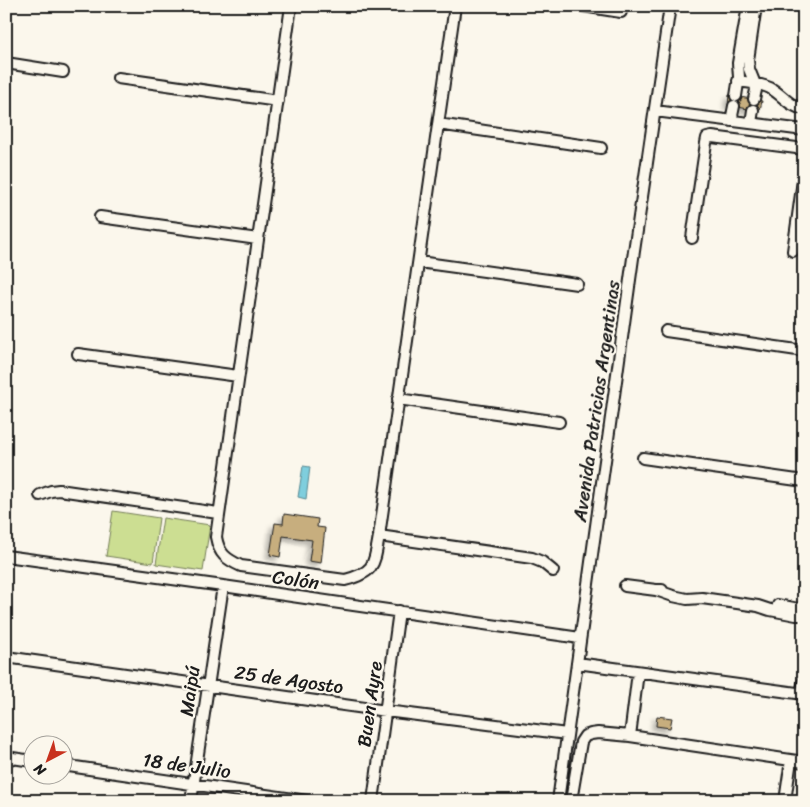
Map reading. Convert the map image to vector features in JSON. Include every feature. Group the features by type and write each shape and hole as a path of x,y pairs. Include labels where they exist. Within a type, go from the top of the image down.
{"street":[{"path":"291,6 216,537 217,546 223,555 241,566 344,580 358,577 368,571 374,560 379,536 455,6"},
{"path":"583,6 621,12"},
{"name":"Avenida Patricias Argentinas","path":"558,801 670,6"},
{"path":"731,121 738,81 738,63 748,6"},
{"path":"751,123 756,90 748,60 756,6"},
{"path":"6,63 64,72"},
{"path":"118,78 278,102"},
{"path":"738,81 771,89 792,105 804,109"},
{"path":"655,111 804,130"},
{"path":"438,124 601,148"},
{"path":"692,238 707,138 712,137 804,149"},
{"path":"793,251 804,174"},
{"path":"100,217 258,239"},
{"path":"418,262 577,284"},
{"path":"666,331 804,351"},
{"path":"78,354 238,376"},
{"path":"398,399 559,422"},
{"path":"643,458 804,481"},
{"path":"40,495 59,490 218,513"},
{"path":"379,536 532,558 542,562 553,571"},
{"name":"Colón","path":"6,556 580,638"},
{"name":"Maipú","path":"191,801 223,586"},
{"path":"624,586 684,591 702,598 804,615"},
{"path":"758,606 775,604 804,610"},
{"name":"Buen Ayre","path":"373,801 400,612"},
{"name":"25 de Agosto","path":"6,657 386,711 567,734"},
{"path":"576,663 803,694 804,680"},
{"path":"630,736 638,672"},
{"path":"571,801 581,742 584,736 591,734 630,736 804,762"},
{"path":"6,757 22,759"},
{"path":"785,801 791,760"},
{"name":"18 de Julio","path":"72,766 307,801"}],"green space":[{"path":"113,511 159,518 153,563 106,556"},
{"path":"163,518 210,525 203,571 156,564"}],"water":[{"path":"303,466 310,467 306,499 298,497"}],"building":[{"path":"729,95 762,101 760,110 728,105"},
{"path":"284,514 318,519 317,527 325,528 321,563 309,561 312,540 283,536 280,557 270,555 275,523 283,524"},
{"path":"657,716 672,718 670,728 656,726"}]}
